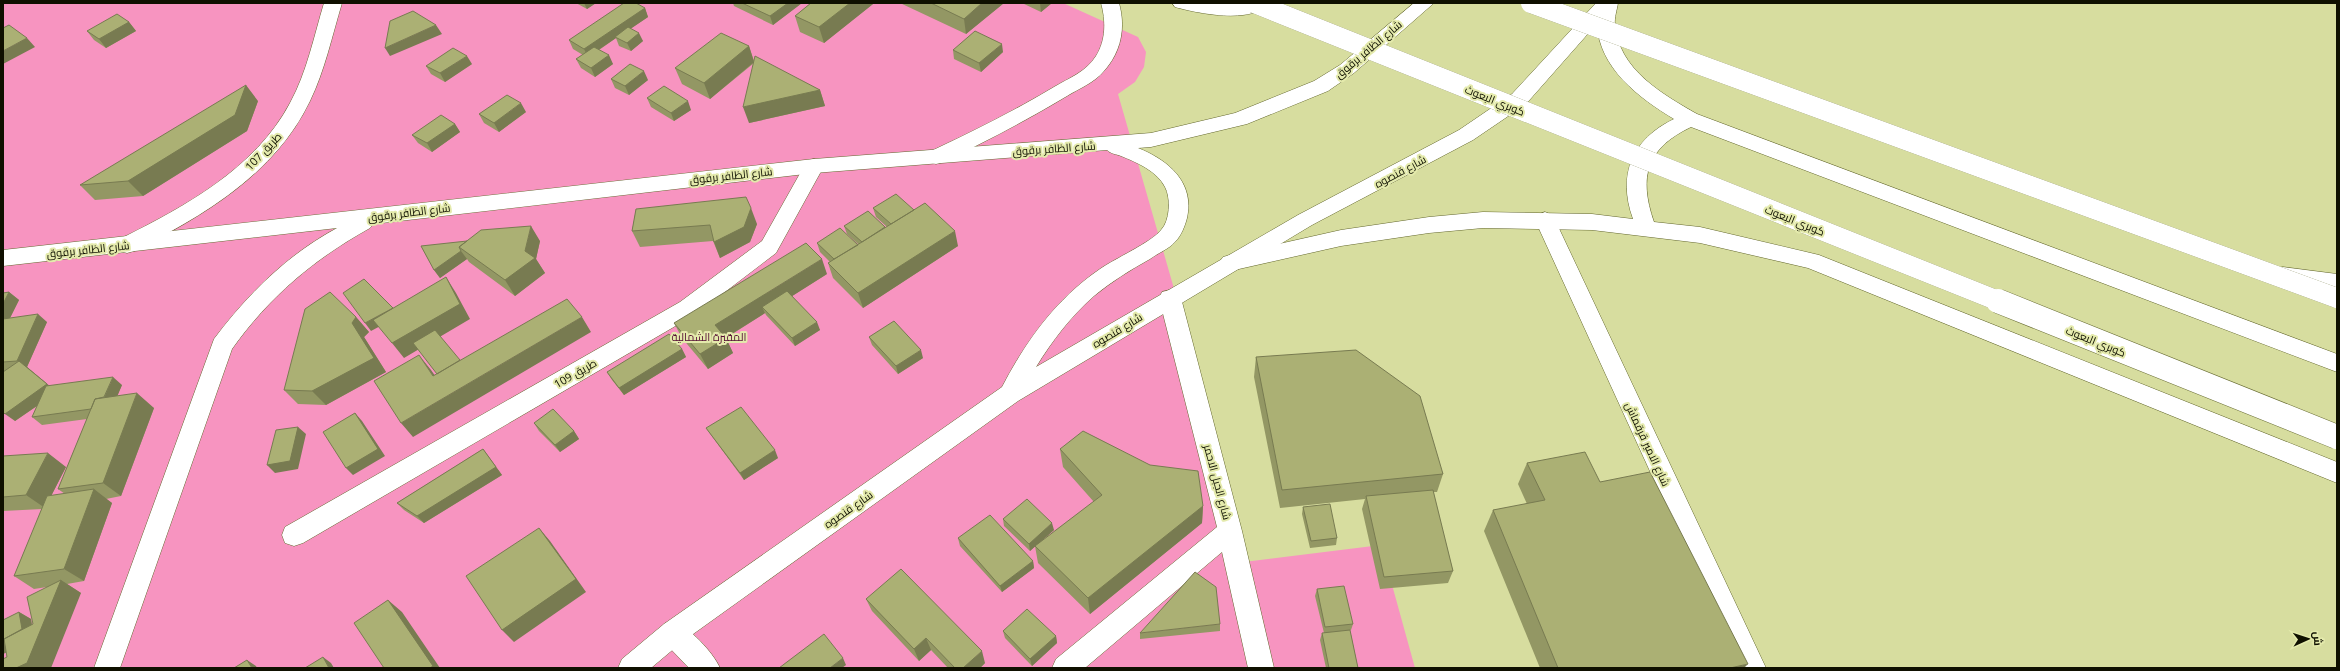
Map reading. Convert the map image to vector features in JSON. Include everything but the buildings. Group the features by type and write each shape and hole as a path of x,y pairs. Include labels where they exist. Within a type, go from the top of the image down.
{"main road":[{"name":"طريق 107","path":"127,245 193,210 224,188 251,166 275,140 294,114 305,90 333,3"},
{"path":"936,157 1030,111 1090,74 1103,60 1111,44 1115,28 1110,3"},
{"path":"1181,3 1213,10 1229,11 1244,9 1259,3"},
{"name":"كوبري البعوث","path":"1254,3 2337,437"},
{"name":"شارع الظافر برقوق","path":"3,258 814,166 1151,140 1196,131 1240,119 1280,104 1321,86 1347,68 1425,3"},
{"path":"1531,3 2337,298"},
{"path":"1607,3 1605,28 1609,44 1617,60 1646,92 1690,119 2337,363"},
{"name":"شارع قنصوه","path":"631,668 674,633 1010,394 1170,298 1305,220 1466,135 1518,99 1607,3"},
{"path":"1646,227 1638,209 1635,192 1635,175 1640,160 1648,146 1660,135 1674,126 1690,119"},
{"path":"1010,394 1024,367 1040,342 1078,299 1098,280 1168,236 1176,222 1179,206 1177,191 1170,177 1158,165 1142,156 1104,144"},
{"name":"طريق 109","path":"294,534 688,308 769,247 814,166"},
{"path":"107,668 222,345 255,301 276,281 306,256 341,234 376,216"},
{"path":"1230,263 1341,238 1429,225 1483,220 1545,220 1646,227 1742,244 1812,261 2337,474"},
{"name":"شارع الامير قرقماش","path":"1545,220 1753,668"},
{"path":"2272,274 2337,282"},
{"name":"شارع الجبل الاحمر","path":"1170,298 1230,531 1261,668"},
{"path":"1065,668 1230,531"},
{"path":"674,633 707,668"}],"green space":[{"name":"المقبرة الشمالية","path":"3,3 1063,3 1138,37 1146,52 1144,67 1135,82 1118,94 1200,379 1244,562 1381,545 1415,668 3,668"}]}
